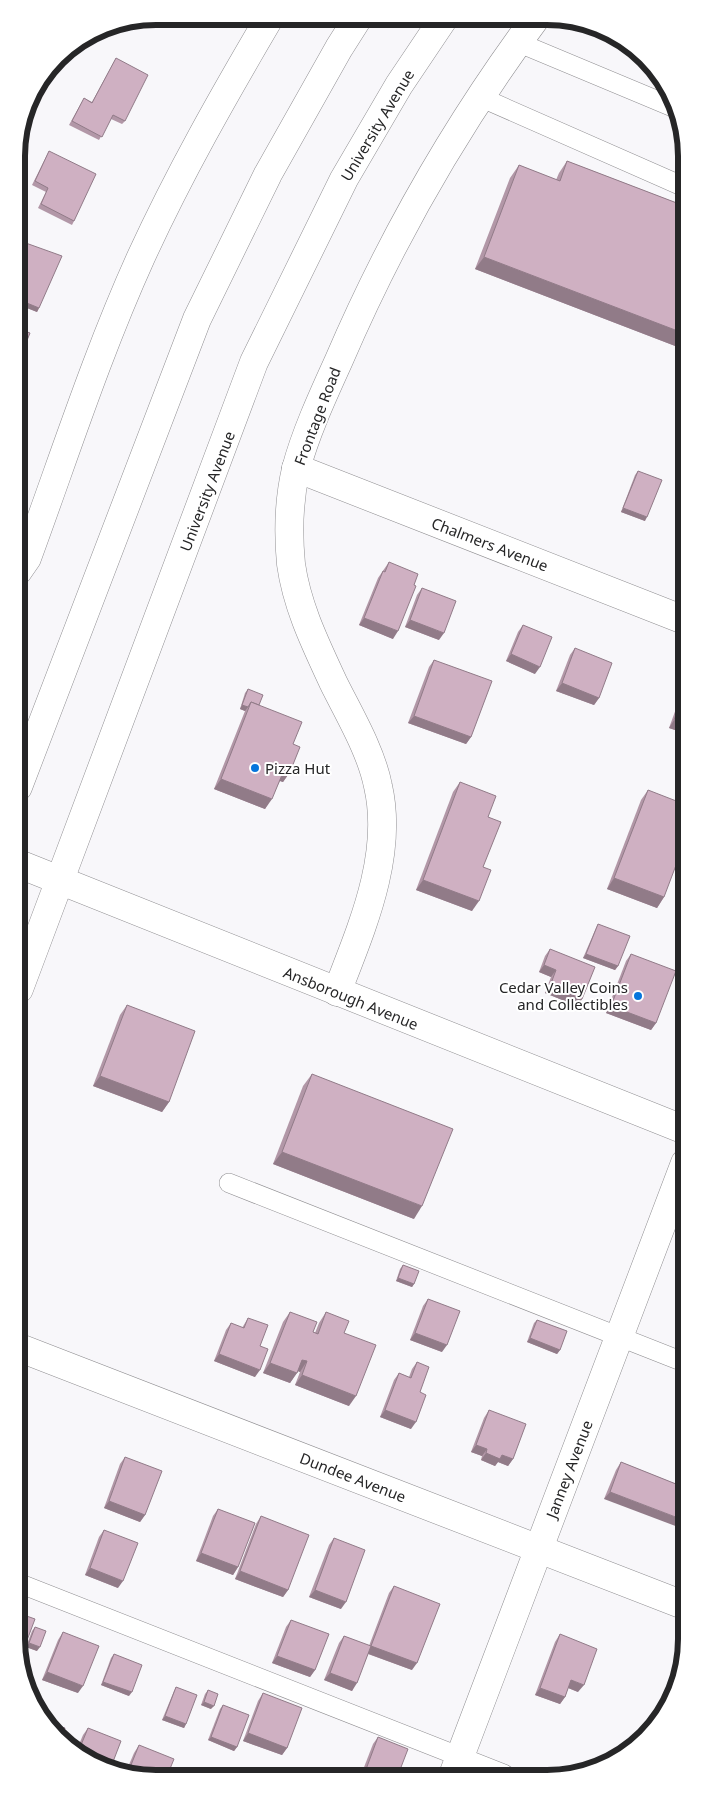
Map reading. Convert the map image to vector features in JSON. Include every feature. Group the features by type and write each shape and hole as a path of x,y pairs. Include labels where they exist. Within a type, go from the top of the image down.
{"street":[{"path":"25,561 98,362 141,257 209,122 265,25"},
{"path":"25,769 197,319 268,174 354,25"},
{"name":"University Avenue","path":"25,973 254,362 344,179 399,85 439,25"},
{"name":"Frontage Road","path":"336,992 362,925 372,892 379,858 382,825 378,786 366,752 315,646 300,604 291,566 289,525 296,468 335,369 394,243 480,97 530,25"},
{"name":"Chalmers Avenue","path":"296,468 678,618"},
{"name":"Ansborough Avenue","path":"25,866 678,1127"},
{"name":"Janney Avenue","path":"457,1766 678,1181"},
{"name":"Dundee Avenue","path":"25,1350 678,1603"}],"lane":[{"path":"517,42 668,105"},
{"path":"480,97 678,184"},
{"path":"229,1183 678,1360"},
{"path":"25,1586 457,1766 480,1770"}],"building":[{"path":"116,58 148,75 125,121 113,115 102,137 72,121 84,98 92,103"},
{"path":"49,151 96,174 74,221 41,204 48,188 35,181"},
{"path":"567,161 678,203 678,331 484,257 519,165 560,181"},
{"path":"25,243 62,256 39,308 25,302"},
{"path":"25,331 30,333 25,345"},
{"path":"638,471 662,480 647,517 623,508"},
{"path":"389,562 418,574 414,585 416,586 398,631 364,618 383,571 385,572"},
{"path":"422,588 456,601 444,633 410,620"},
{"path":"523,625 552,637 540,667 511,654"},
{"path":"575,648 612,663 599,698 562,683"},
{"path":"434,660 492,681 471,737 414,716"},
{"path":"248,689 263,695 259,705 251,702 248,707 242,705"},
{"name":"Pizza Hut","path":"251,702 302,722 293,744 300,747 290,772 284,770 272,799 221,779"},
{"path":"678,710 678,722 674,720"},
{"path":"460,782 496,796 488,817 501,822 483,867 491,870 479,901 423,880"},
{"path":"648,790 678,802 678,860 664,897 614,878"},
{"path":"598,924 630,936 618,966 586,954"},
{"path":"550,949 595,967 582,999 550,986 556,970 544,965"},
{"name":"Cedar Valley Coins and Collectibles","path":"631,954 676,971 656,1023 611,1006"},
{"path":"127,1005 195,1031 169,1102 100,1076"},
{"path":"312,1074 453,1129 422,1206 282,1152"},
{"path":"403,1265 419,1271 414,1284 398,1278"},
{"path":"428,1299 460,1311 447,1345 415,1333"},
{"path":"290,1312 317,1322 313,1332 318,1334 326,1312 349,1321 344,1333 376,1345 356,1396 302,1375 307,1361 302,1360 297,1373 270,1363"},
{"path":"248,1318 268,1325 260,1346 268,1349 260,1370 219,1354 231,1323 244,1328"},
{"path":"537,1320 567,1331 560,1350 530,1338"},
{"path":"417,1362 429,1367 420,1392 426,1395 416,1422 385,1410 399,1373 411,1378"},
{"path":"489,1410 526,1424 513,1459 502,1455 500,1459 486,1453 487,1449 476,1445"},
{"path":"125,1457 162,1471 145,1515 109,1501"},
{"path":"621,1462 678,1485 678,1518 610,1492"},
{"path":"218,1509 255,1523 238,1567 201,1553"},
{"path":"261,1516 309,1535 288,1590 240,1571"},
{"path":"104,1530 138,1543 123,1581 90,1568"},
{"path":"334,1538 365,1550 346,1602 315,1590"},
{"path":"394,1586 440,1604 417,1663 371,1646"},
{"path":"25,1615 35,1619 25,1645"},
{"path":"291,1620 329,1634 315,1670 277,1656"},
{"path":"35,1627 46,1631 40,1647 29,1643"},
{"path":"63,1632 99,1646 83,1686 47,1672"},
{"path":"560,1634 597,1649 584,1685 571,1680 565,1697 540,1688"},
{"path":"344,1636 371,1646 357,1683 330,1673"},
{"path":"114,1654 142,1665 132,1692 103,1682"},
{"path":"176,1687 197,1695 186,1724 165,1716"},
{"path":"208,1690 218,1694 214,1706 204,1702"},
{"path":"263,1693 302,1708 287,1748 248,1733"},
{"path":"223,1705 249,1715 237,1747 211,1737"},
{"path":"57,1725 65,1728 64,1732"},
{"path":"88,1728 121,1741 113,1763 98,1757 81,1746"},
{"path":"378,1737 408,1749 400,1770 366,1770"},
{"path":"139,1745 174,1759 169,1770 147,1770 130,1767"}],"place":[{"name":"Pizza Hut","path":"255,768"},
{"name":"Cedar Valley Coins and Collectibles","path":"638,996"}]}
